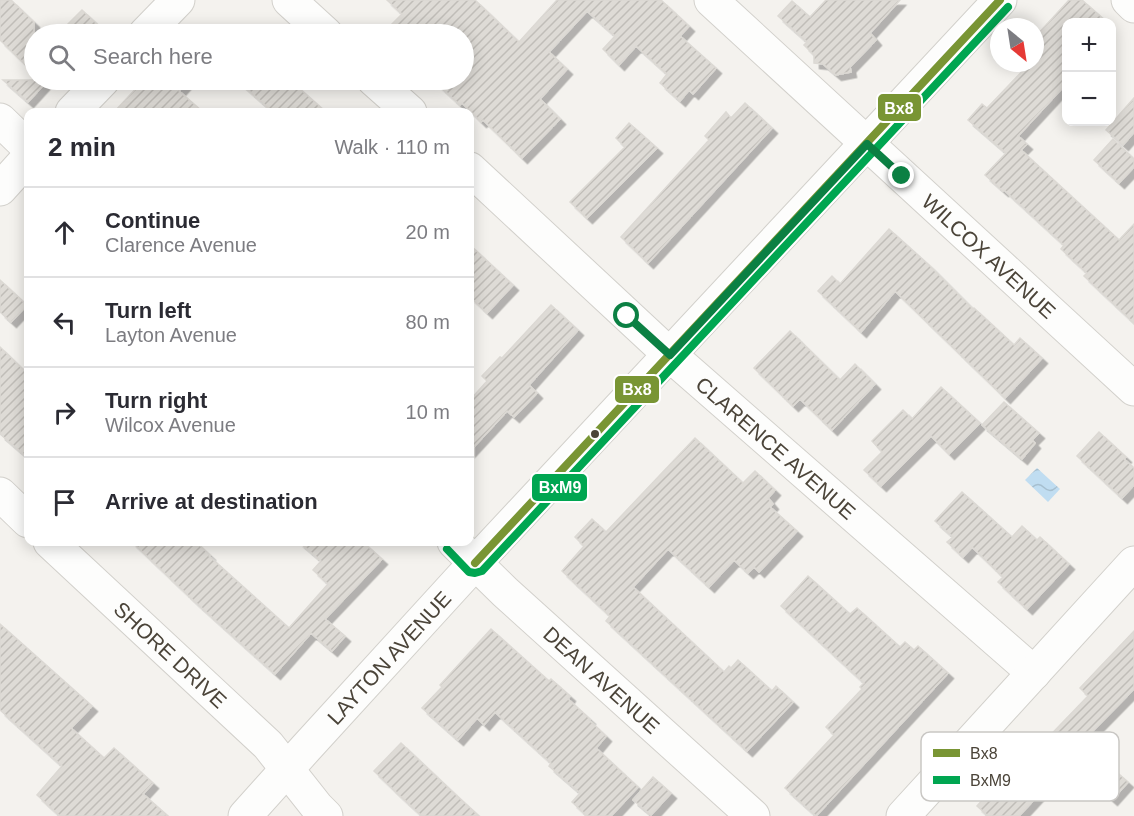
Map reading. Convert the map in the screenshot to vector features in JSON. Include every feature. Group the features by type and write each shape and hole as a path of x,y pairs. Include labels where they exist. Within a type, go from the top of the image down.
{"street":[{"path":"155,24 178,0"},
{"path":"289,0 315,24"},
{"name":"WILCOX AVENUE","path":"711,0 1134,389"},
{"name":"LAYTON AVENUE","path":"474,543 670,355 1000,0"},
{"path":"1128,0 1134,6"},
{"path":"76,108 93,90"},
{"path":"385,90 406,108"},
{"path":"0,120 24,143"},
{"path":"0,189 24,162"},
{"name":"CLARENCE AVENUE","path":"474,173 670,355 1034,673"},
{"path":"0,494 24,517"},
{"name":"SHORE DRIVE","path":"54,546 268,744 326,816"},
{"name":"LAYTON AVENUE","path":"245,816 287,769 465,552"},
{"name":"DEAN AVENUE","path":"465,552 753,816"},
{"path":"980,732 1134,563"},
{"path":"903,816 921,796"}],"water":[{"path":"1037,468 1060,489 1048,502 1025,480"}],"building":[{"path":"0,0 11,0 34,22 34,24 24,24 24,63 0,40"},
{"path":"387,0 475,0 519,42 557,0 661,0 689,26 680,36 716,68 693,94 689,90 680,101 660,83 667,74 636,46 619,65 603,49 615,36 587,11 549,52 567,69 540,99 560,119 522,158 483,120 481,122 474,115 474,108 467,108 462,103 460,105 444,90 474,90 474,24 392,24 402,14"},
{"path":"826,0 900,0 870,33 876,40 850,67 851,72 836,75 823,64 814,63 814,55 804,45 807,42 778,16 792,1 810,17"},
{"path":"1069,0 1082,0 1102,18 1062,18 1062,88 1018,136 1027,144 1021,150 1119,240 1134,224 1134,323 1084,276 1087,273 1061,249 1064,245 985,175 1006,153 968,120 982,104 987,108 1021,72 1044,72 1044,27"},
{"path":"82,10 97,24 68,24"},
{"path":"3,80 24,80 24,90 39,90 28,102"},
{"path":"135,90 180,90 198,108 118,108"},
{"path":"248,90 301,90 322,108 268,108"},
{"path":"1134,98 1134,132 1123,145 1106,130 1110,126 1116,126 1116,119"},
{"path":"745,103 772,128 648,263 621,237 709,140 705,136 726,112 731,118"},
{"path":"629,123 657,148 587,218 570,202 625,147 616,138"},
{"path":"1113,139 1134,159 1134,167 1119,183 1094,160"},
{"path":"889,229 1014,345 1020,338 1042,358 1005,398 895,291 861,332 818,291 832,276 840,284"},
{"path":"474,249 513,285 487,313 474,301"},
{"path":"0,280 24,302 24,308 11,322 0,312"},
{"path":"551,305 578,330 529,385 537,393 514,417 507,411 474,447 474,396 487,381 482,376 500,357 502,358"},
{"path":"790,331 840,380 855,364 875,384 832,430 800,399 793,406 754,368"},
{"path":"0,347 24,370 24,455 0,434"},
{"path":"941,387 980,423 949,454 931,436 881,486 864,470 882,452 872,441 903,410 912,419"},
{"path":"1004,402 1039,433 1032,440 1035,443 1022,459 982,425"},
{"path":"1099,432 1126,457 1124,459 1134,468 1134,485 1122,498 1077,456"},
{"path":"695,438 743,483 755,471 775,490 768,498 773,504 770,507 797,531 759,572 754,567 748,573 734,560 709,587 668,549 633,587 724,672 738,660 772,691 776,686 793,702 747,751 606,621 610,616 562,571 584,546 575,537 592,519 606,532"},
{"path":"962,492 1012,537 1022,526 1037,540 1040,537 1069,564 1027,609 998,582 1003,577 972,547 963,557 947,542 953,537 935,521"},
{"path":"136,546 200,546 289,628 328,584 313,570 321,561 304,546 367,546 382,559 325,619 345,636 332,651 311,633 275,674"},
{"path":"808,576 850,614 857,608 900,647 905,642 914,650 918,646 948,673 816,816 785,788 834,735 826,727 862,689 860,687 864,683 781,606"},
{"path":"0,624 92,706 71,728 104,758 114,748 153,783 143,794 168,816 60,816 37,795 62,766 0,710"},
{"path":"491,629 549,681 551,679 570,696 568,699 606,736 596,748 638,787 611,816 587,816 572,802 580,793 549,766 551,763 495,712 484,725 477,718 458,740 422,708"},
{"path":"1134,631 1134,689 1092,732 1053,732 1088,696 1080,688"},
{"path":"401,743 479,816 422,816 398,794 374,771"},
{"path":"1119,774 1128,782 1119,792"},
{"path":"653,777 671,793 651,815 633,800"},
{"path":"981,801 1033,801 1019,816 988,816 977,806"}],"transit line":[{"name":"Bx8","path":"475,563 1000,0"},
{"name":"BxM9","path":"447,549 469,572 482,571 1008,7"}],"route":[{"path":"627,316 670,355 867,144 902,176"}]}
